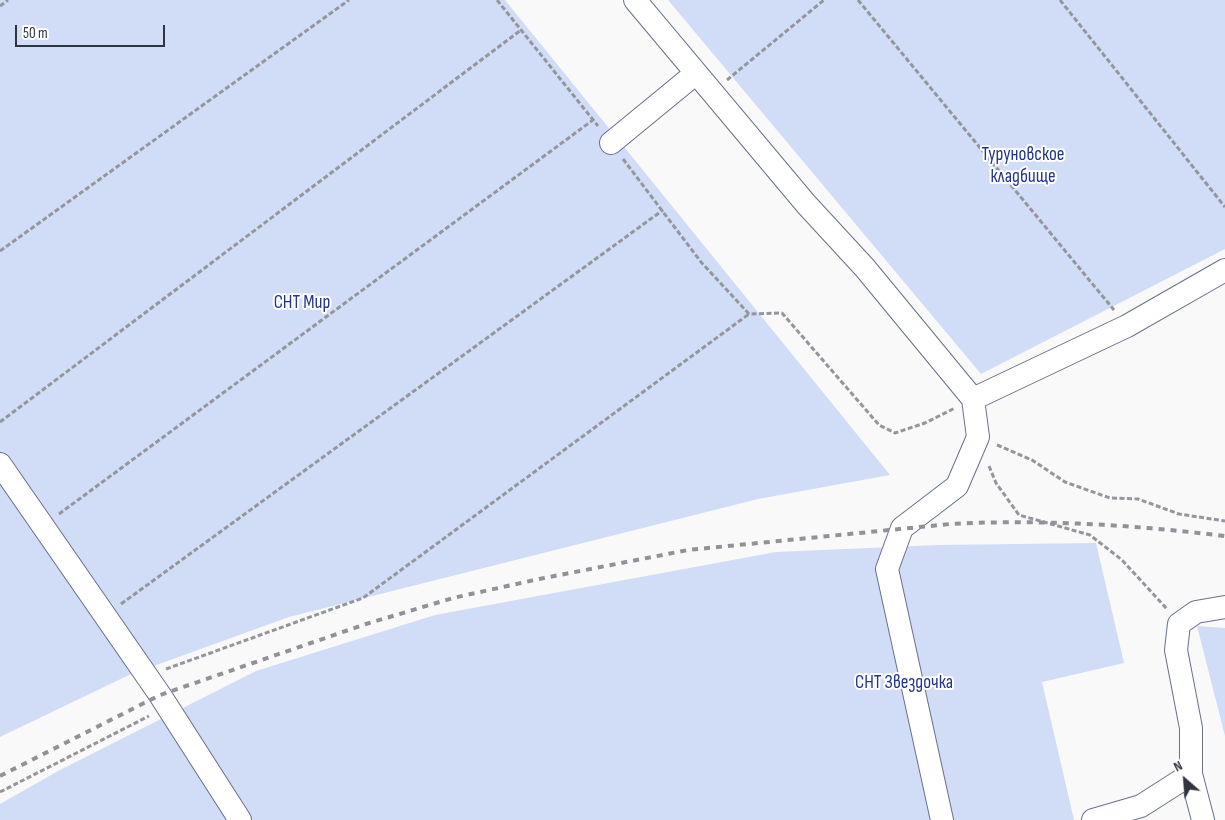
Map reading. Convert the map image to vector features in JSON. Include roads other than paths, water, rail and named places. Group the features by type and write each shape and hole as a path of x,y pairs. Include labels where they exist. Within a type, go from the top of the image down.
{"street":[{"path":"635,0 806,204 865,268 973,399 978,437 957,486 902,528 887,569 942,820"},
{"path":"611,143 696,74"},
{"path":"973,399 1127,326 1225,270"},
{"path":"0,464 146,676 240,820"},
{"path":"1203,820 1191,774 1192,728 1176,650 1180,624 1196,612 1225,607"},
{"path":"1093,820 1141,806 1191,774"}],"railway":[{"path":"0,776 160,695 366,624 453,598 539,579 688,550 950,524 1019,522 1088,524 1225,536"}],"park label":[{"name":"Туруновское кладбище","path":"1023,166"},
{"name":"СНТ Мир","path":"302,303"},
{"name":"СНТ Звездочка","path":"904,683"}]}
